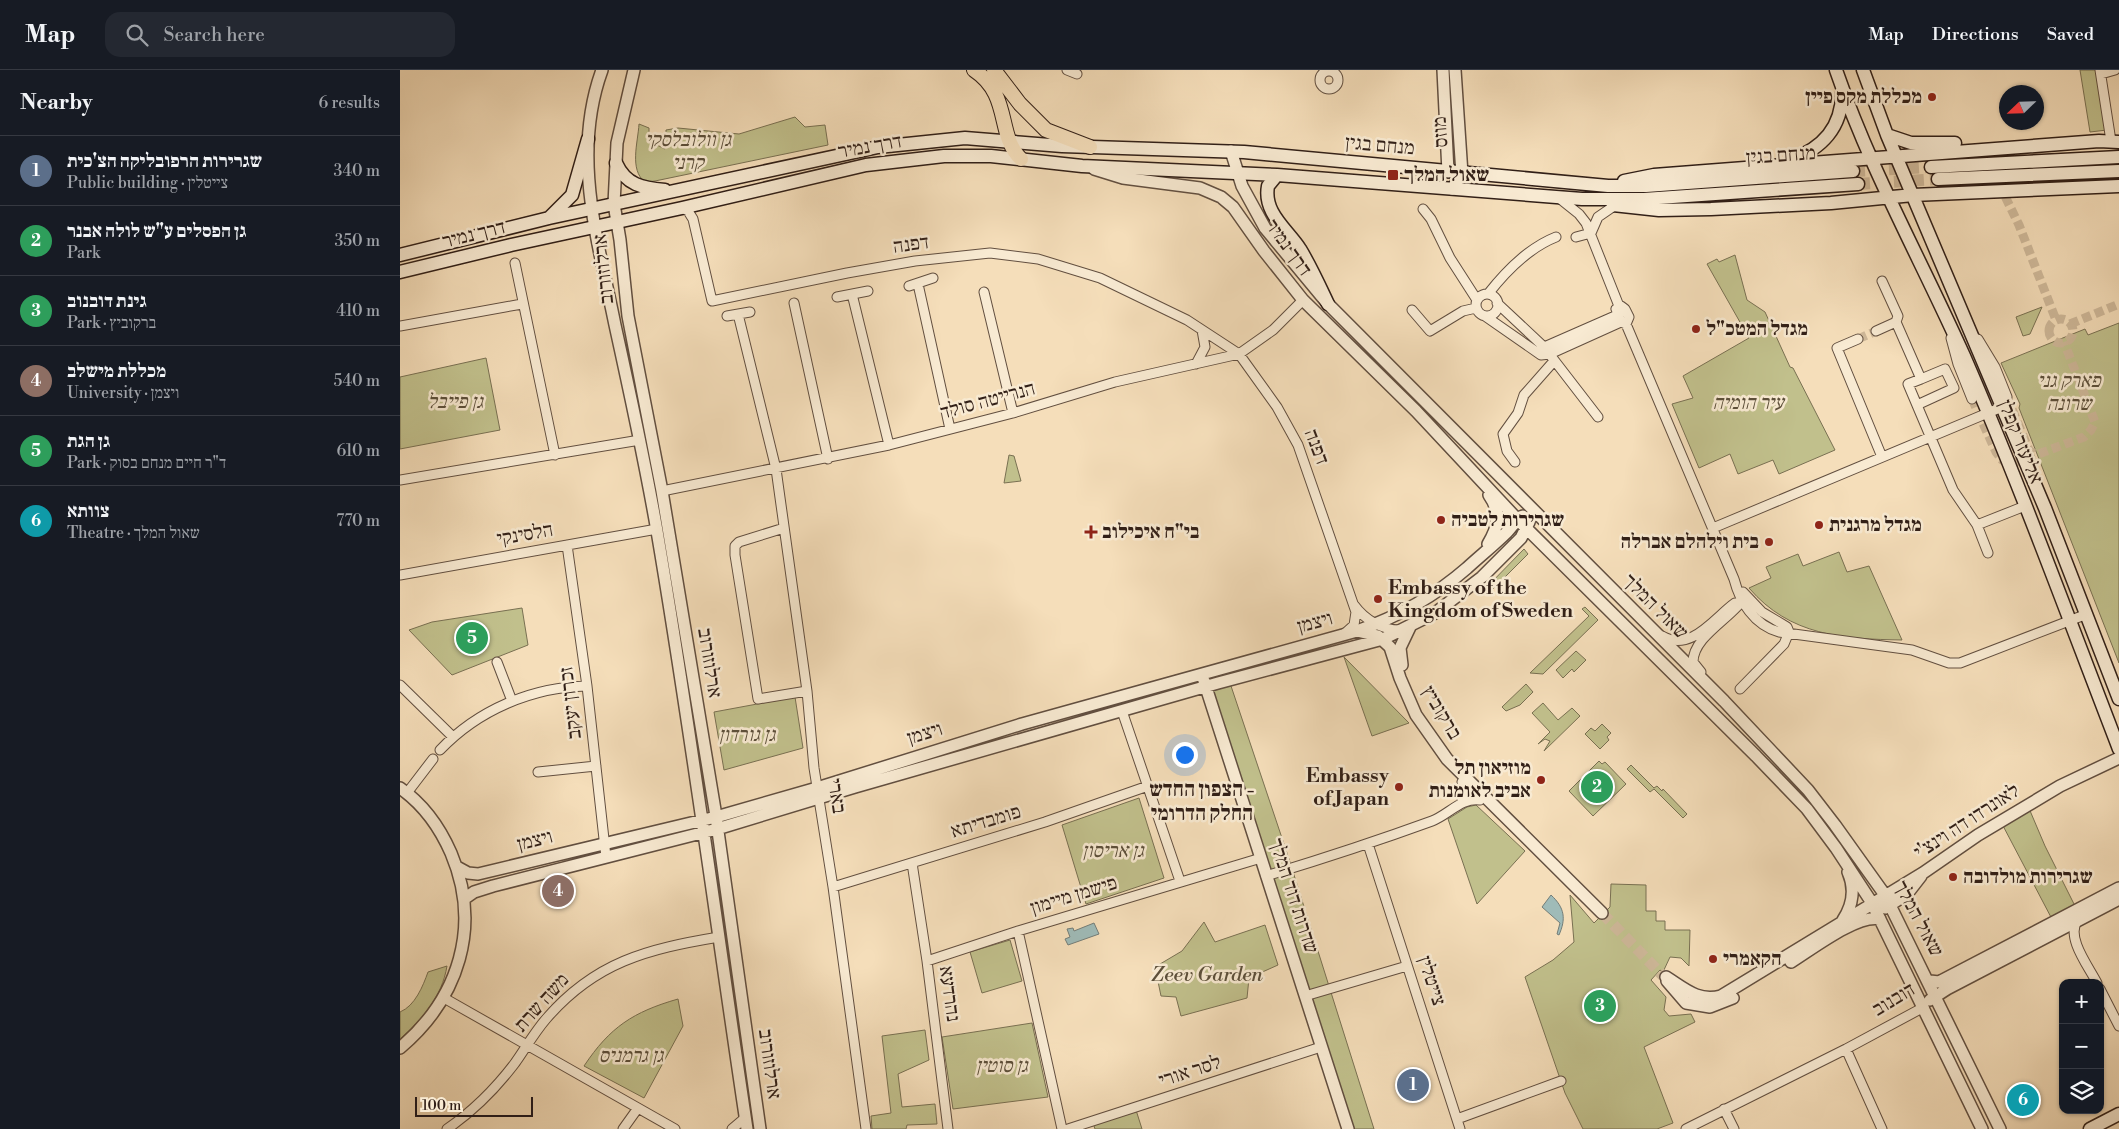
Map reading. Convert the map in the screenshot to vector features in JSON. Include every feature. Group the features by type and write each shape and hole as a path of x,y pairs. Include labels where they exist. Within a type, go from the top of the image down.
{"main road":[{"path":"974,70 984,79 998,99 1010,142 1021,158"},
{"name":"מנחם בגין","path":"994,70 1020,104 1046,130 1090,147 1231,151 1462,174 1608,186 1646,186 1853,171"},
{"name":"אליעזר קפלן","path":"1836,70 1869,157 1942,309 1988,412 2119,749"},
{"name":"אליעזר קפלן","path":"1863,70 1887,134 1965,320 2004,402 2119,699"},
{"path":"1775,166 1810,152 1832,131 1841,108 1842,88"},
{"path":"1887,134 1911,143 2055,144"},
{"name":"דרך נמיר","path":"400,255 549,218 878,147 965,138 1090,147"},
{"path":"549,218 572,195 588,139"},
{"path":"1608,186 1654,175 1896,155 2115,141"},
{"name":"דרך נמיר","path":"400,272 881,163 944,156 1021,158 1082,166"},
{"path":"1931,167 2119,157"},
{"path":"616,163 623,175 635,185 674,191"},
{"name":"מנחם בגין","path":"1082,166 1277,175 1582,199 1644,199 1858,184"},
{"path":"1938,180 2119,171"},
{"path":"1277,175 1268,186 1268,203 1275,218 1298,247 1313,271 1328,304"},
{"path":"1582,199 1614,206 1659,210 1711,209 1823,204 1913,195 2119,186"},
{"path":"2090,1129 2119,1114"}],"street":[{"name":"ארלוזורוב","path":"602,70 593,98 588,139 588,180 591,209 640,440 656,530 702,820 746,1124"},
{"name":"ארלוזורוב","path":"634,70 617,144 614,204 628,316 662,491 716,817 760,1129"},
{"path":"1067,70 1077,74"},
{"name":"מוזס","path":"1443,70 1448,172"},
{"name":"מוזס","path":"1452,189 1462,174 1455,70"},
{"path":"2115,70 2100,72 2115,141"},
{"path":"1335,72 1336,84 1330,88 1323,85 1321,74 1335,72"},
{"name":"שאול המלך","path":"1231,151 1236,173 1265,228 1328,304 1649,628 1724,701 1808,790 1885,894 1930,981 2000,1129"},
{"name":"דרך נמיר","path":"1082,166 1123,178 1200,188 1221,197 1241,217 1264,251 1303,300"},
{"path":"1559,198 1579,214 1590,233 1621,317 1743,599 1749,611 1774,631 1912,650 1950,663 1960,663 2087,614"},
{"path":"1576,237 1590,233 1598,217 1614,206"},
{"name":"דפנה","path":"682,208 688,211 693,218 712,301 847,273 990,253 1038,259 1096,276 1187,320 1239,354 1278,407 1298,445 1354,605 1356,620 1354,625 1342,635"},
{"path":"1423,209 1431,218 1450,258 1477,304 1479,313 1547,354"},
{"path":"1412,310 1430,331 1477,304 1534,247 1556,237"},
{"path":"515,263 522,304 556,455"},
{"path":"933,278 913,285 950,429"},
{"path":"1882,281 1898,316 1896,322 1921,379"},
{"path":"837,297 868,291"},
{"path":"984,292 1013,413"},
{"path":"852,294 888,445"},
{"path":"1488,294 1494,297 1497,304 1547,354 1598,416"},
{"name":"שאול המלך","path":"1303,300 1416,411 1522,523 1807,809 1836,848 1872,903 1982,1129"},
{"name":"הנרייטה סולד","path":"662,491 828,459 888,445 1013,413 1115,382 1239,354 1274,330 1303,300"},
{"path":"795,303 828,459"},
{"path":"400,326 522,304"},
{"path":"1485,316 1495,313 1497,304"},
{"path":"1942,309 1958,364 1972,399"},
{"path":"728,316 750,312"},
{"name":"בארי","path":"738,314 776,469 807,691 818,794 833,887 866,1129"},
{"path":"1516,462 1507,451 1503,434 1518,413 1524,395 1547,354 1621,317"},
{"path":"1876,331 1896,322"},
{"path":"1196,364 1205,347 1202,330"},
{"path":"1858,339 1837,348 1882,457"},
{"path":"1917,405 1954,388 1945,369 1908,384 1953,490 1977,526 1988,553"},
{"path":"1713,528 1988,412 2004,402"},
{"path":"400,480 640,440"},
{"path":"1472,470 1497,510 1498,525 1484,552"},
{"path":"1977,526 2025,506"},
{"name":"ויצמן","path":"457,867 468,873 478,874 702,820 855,787 1206,687 1382,630 1400,613 1427,598 1507,532 1522,523 1534,511"},
{"name":"ויצמן","path":"464,899 474,892 493,886 717,830 1022,724 1357,631 1408,627 1446,606 1482,577 1521,538 1522,523"},
{"path":"784,528 738,542 735,556 758,699 807,691"},
{"name":"הלסינקי","path":"400,575 656,530"},
{"name":"זכרון יעקב","path":"567,545 587,686 606,857"},
{"path":"1733,608 1734,580"},
{"path":"1743,599 1786,627 1789,632"},
{"path":"1724,701 1697,668 1693,656 1695,649 1701,641 1743,599"},
{"name":"דפנה","path":"1354,605 1362,615 1382,630"},
{"path":"1649,628 1672,641 1685,640 1696,636 1733,608 1749,611"},
{"path":"1408,627 1400,648 1405,680 1415,712"},
{"path":"1357,631 1382,630"},
{"name":"ברקוביץ","path":"1382,630 1415,712 1447,759 1476,796"},
{"name":"ברקוביץ","path":"1382,630 1396,682 1412,718 1443,762 1476,796 1500,813 1602,913"},
{"path":"1740,689 1771,658 1779,637 1789,632"},
{"path":"497,662 512,701"},
{"name":"שדרות דוד המלך","path":"1202,674 1348,1129"},
{"path":"400,685 453,736"},
{"path":"440,750 453,736 512,701 549,690 587,686"},
{"path":"1122,711 1180,881"},
{"name":"לאונרדו דה וינצ'י","path":"1709,1002 1732,990 1885,894 1923,873 1978,836 2060,786 2119,758"},
{"path":"400,1048 422,1028 444,998 453,980 462,947 465,920 464,899 457,867 445,840 428,815 404,791 433,759"},
{"path":"538,772 596,766"},
{"name":"פומבדיתא","path":"833,887 1044,822 1148,786"},
{"path":"1458,806 1476,796"},
{"path":"1266,876 1368,844 1439,819 1476,796"},
{"name":"צייטלין","path":"1368,844 1460,1129"},
{"path":"1836,848 1852,884 1850,908 1842,921"},
{"name":"פישמן מיימון","path":"927,961 1180,881 1261,858"},
{"name":"נהרדעא","path":"912,863 927,961 948,1129"},
{"path":"1872,903 1882,908 1891,906 1907,894 1923,873"},
{"name":"דובנוב","path":"1930,981 1936,983 2119,888"},
{"name":"דובנוב","path":"1686,1129 1846,1049 1924,1007 1936,995 2119,899"},
{"path":"1665,978 1691,995 1709,1002 1725,1002 1856,923 1868,918 1880,919"},
{"path":"2077,921 2073,926 2074,937 2095,979"},
{"path":"1018,931 1062,1129"},
{"path":"2056,932 2074,937"},
{"name":"משה שרת","path":"448,1129 463,1118 490,1092 545,1020 564,1000 600,971 618,962 660,947 719,937"},
{"path":"1305,996 1407,966"},
{"path":"2104,996 2119,1026"},
{"path":"444,998 675,1129"},
{"name":"לסר אורי","path":"1068,1129 1321,1047"},
{"path":"1846,1049 1882,1129"},
{"path":"1457,1119 1561,1081"},
{"path":"623,1129 630,1122 638,1108"},
{"path":"1724,1109 1734,1129"},
{"path":"732,1129 746,1124"}],"green space":[{"path":"2080,70 2097,70 2107,130 2090,132"},
{"name":"גן וולובלסקי קרני","path":"795,117 805,127 825,125 828,145 655,181 645,182 637,170 636,155 639,124 649,128 649,141 665,149 666,130 678,128 739,134"},
{"name":"עיר הומיה","path":"1735,255 1747,300 1765,312 1790,367 1793,368 1835,450 1779,474 1773,460 1738,474 1730,454 1699,468 1672,404 1693,398 1683,376 1749,338 1707,264 1717,259 1719,262"},
{"path":"2042,307 2030,334 2023,336 2016,317"},
{"name":"פארק גני שרונה","path":"2119,323 2119,663 2019,408 2020,404 2001,363 2085,329 2088,335"},
{"name":"גן פייבל","path":"486,358 500,430 400,449 400,377"},
{"path":"1009,455 1014,456 1021,481 1004,483"},
{"path":"1524,549 1528,554 1487,595 1483,591"},
{"path":"1839,552 1847,572 1869,566 1902,640 1838,636 1819,632 1782,616 1765,604 1749,588 1771,578 1766,567 1798,554 1803,566"},
{"path":"1585,607 1598,620 1543,674 1530,673 1589,616 1582,609"},
{"path":"522,608 528,645 452,675 409,630 432,622"},
{"path":"1576,651 1586,660 1574,672 1572,669 1563,678 1556,670"},
{"path":"1344,657 1409,723 1372,736"},
{"path":"1229,680 1289,859 1374,1129 1350,1129 1206,687"},
{"path":"1526,684 1533,692 1520,705 1506,711 1502,707"},
{"name":"גן גורדון","path":"795,697 803,748 724,770 714,712"},
{"path":"1543,703 1558,720 1572,708 1580,716 1544,751 1550,741 1545,739 1538,744 1550,732 1532,713"},
{"path":"1602,724 1611,733 1607,737 1609,740 1600,749 1585,734 1591,728 1595,731"},
{"path":"1599,761 1602,764 1605,762 1626,784 1593,816 1569,791"},
{"path":"1631,765 1654,788 1657,786 1662,791 1663,789 1687,814 1683,818 1654,789 1650,792 1627,769"},
{"name":"גן אריסון","path":"1139,798 1164,878 1086,904 1062,825"},
{"path":"1476,805 1525,851 1477,904 1448,819 1467,807"},
{"path":"2028,806 2045,846 2076,908 2053,921 2001,822"},
{"path":"1611,884 1646,885 1646,911 1656,911 1656,921 1665,921 1665,930 1690,930 1689,966 1681,958 1670,957 1663,972 1660,970 1651,980 1666,997 1664,1010 1669,1016 1691,1014 1695,1022 1644,1047 1673,1123 1657,1129 1583,1129 1565,1093 1525,977 1553,960 1574,942 1570,895 1594,923 1610,907"},
{"name":"Zeev Garden","path":"1204,922 1215,942 1265,925 1278,965 1249,978 1247,998 1181,1016 1176,997 1161,996 1155,967 1182,951"},
{"path":"1010,940 1022,981 982,993 970,952"},
{"path":"447,966 441,988 430,1007 400,1039 400,1012 414,1000 428,972"},
{"name":"גן גרמניס","path":"678,999 683,1026 644,1098 584,1066 603,1041 624,1023 648,1009"},
{"name":"גן סוטין","path":"1032,1023 1048,1097 953,1109 942,1037"},
{"path":"925,1030 929,1060 898,1074 902,1107 935,1104 937,1124 907,1125 906,1129 872,1129 871,1116 891,1113 882,1036"},
{"path":"1136,1110 1142,1129 1095,1129 1093,1123"}],"water":[{"path":"1551,895 1559,904 1563,914 1563,924 1559,935 1557,934 1560,923 1542,907"},
{"path":"1094,923 1099,934 1068,945 1065,939 1070,937 1067,929 1073,928 1074,931"}],"tunnel":[{"path":"1853,171 1931,167"},
{"path":"1858,184 1938,179"},
{"path":"1987,179 1997,183 2002,190 2019,225 2056,320"},
{"path":"2070,324 2119,304"},
{"path":"2061,319 2066,320 2072,326 2073,331 2072,336 2066,342 2061,343 2056,342 2050,336 2049,331 2050,326 2056,320 2061,319"},
{"path":"1858,339 1876,331"},
{"path":"1972,399 1996,452 2002,460 2012,464 2084,437 2091,430 2095,422 2064,342"},
{"path":"2007,397 2029,450 2037,456"},
{"path":"1602,913 1665,978"}],"place":[{"name":"מכללת מקס פיין","path":"1932,97"},
{"name":"שאול המלך","path":"1393,175"},
{"name":"מגדל המטכ\"ל","path":"1696,329"},
{"name":"שגרירות לטביה","path":"1441,520"},
{"name":"מגדל מרגנית","path":"1819,525"},
{"name":"בי\"ח איכילוב","path":"1091,532"},
{"name":"בית וילהלם אברלה","path":"1769,542"},
{"name":"Embassy of the Kingdom of Sweden","path":"1378,599"},
{"name":"גן הגת","path":"472,638"},
{"name":"מוזיאון תל אביב לאומנות","path":"1541,780"},
{"name":"Embassy of Japan","path":"1399,787"},
{"name":"גן הפסלים ע\"ש לולה אבנר","path":"1597,787"},
{"name":"שגרירות מולדובה","path":"1953,877"},
{"name":"מכללת מישלב","path":"558,891"},
{"name":"הקאמרי","path":"1713,959"},
{"name":"גינת דובנוב","path":"1600,1006"},
{"name":"שגרירות הרפובליקה הצ'כית","path":"1413,1085"},
{"name":"צוותא","path":"2023,1100"}],"district":[{"name":"הצפון החדש - החלק הדרומי","path":"1202,802"}]}
